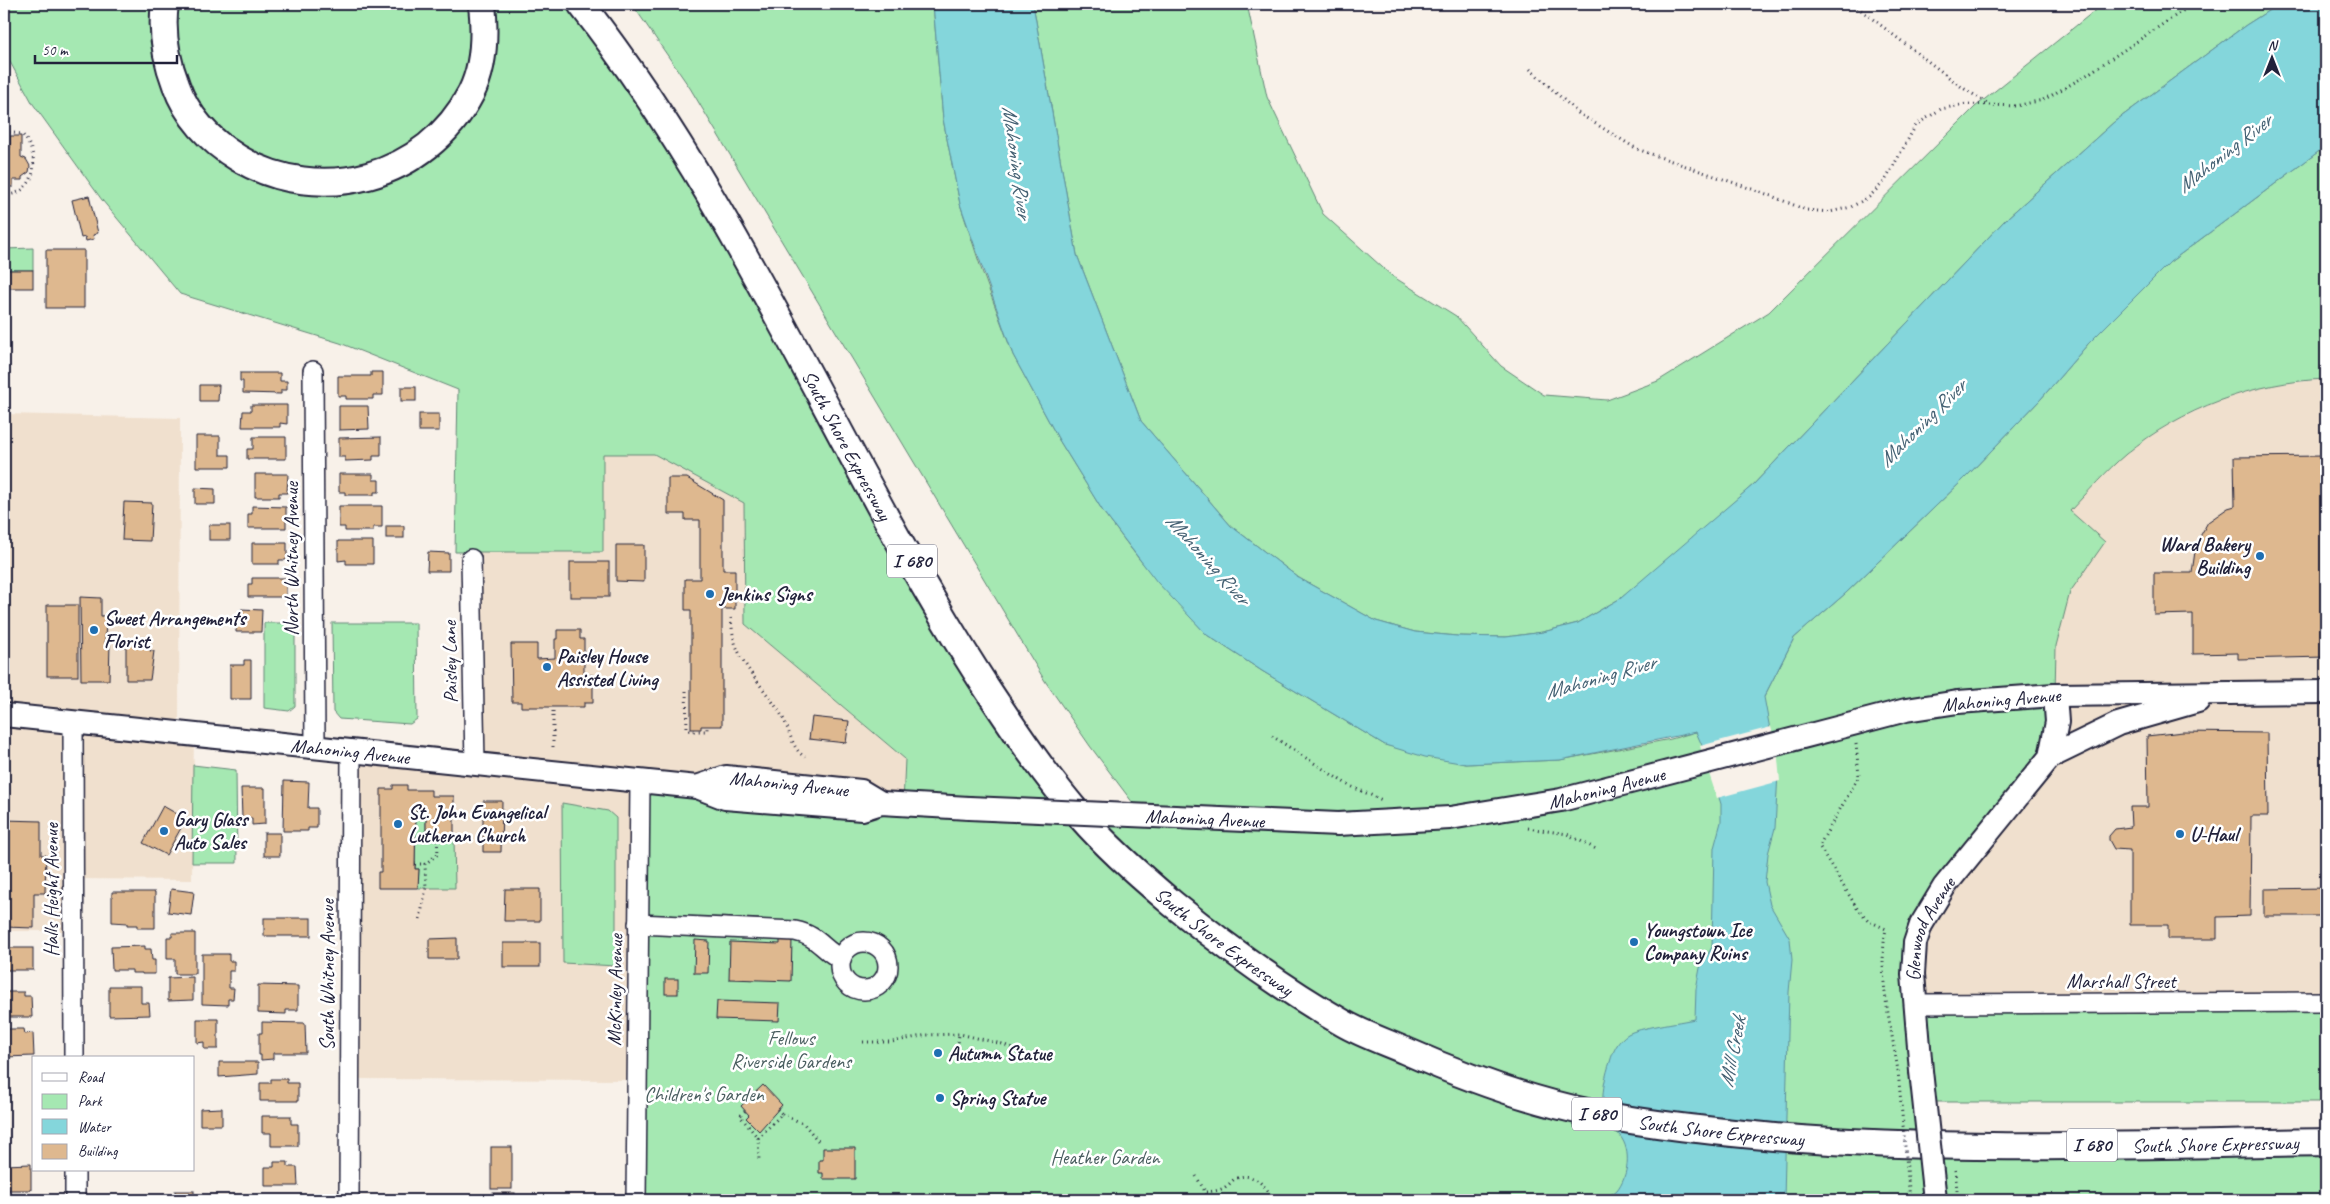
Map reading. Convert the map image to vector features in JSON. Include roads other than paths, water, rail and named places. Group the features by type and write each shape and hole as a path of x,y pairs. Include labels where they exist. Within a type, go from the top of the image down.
{"highway":[{"path":"164,4 164,40 170,69 179,95 203,130 224,149 250,165 276,176 318,183 342,182 388,170 412,158 438,138 463,107 472,91 480,67 483,45 482,4"},
{"name":"South Shore Expressway","path":"582,4 643,86 694,170 799,353 864,477 930,593 986,687 1043,768 1081,817 1129,866 1206,931 1269,978 1349,1027 1442,1067 1504,1089 1584,1111 1678,1128 1858,1144 1968,1147 2326,1142"}],"main road":[{"path":"2050,756 2118,724 2151,713 2233,692"},
{"name":"Mahoning Avenue","path":"4,715 697,787 725,798 862,809 881,803 1338,824 1450,818 1561,800 1906,710 1958,702 2055,694 2326,692"},
{"name":"Glenwood Avenue","path":"1935,1200 1915,1004 1913,974 1915,943 1921,925 1931,906 1974,848 2050,756 2057,722 2055,694"}],"street":[{"name":"North Whitney Avenue","path":"313,371 315,746"},
{"name":"Paisley Lane","path":"471,559 475,764"},
{"name":"Halls Height Avenue","path":"73,722 74,1056"},
{"name":"South Whitney Avenue","path":"349,1200 350,750"},
{"name":"McKinley Avenue","path":"636,1200 640,781"},
{"path":"638,924 795,931 813,936 831,954 841,959"},
{"name":"Marshall Street","path":"1915,1004 2326,1002"},
{"path":"75,1172 75,1200"}],"water":[{"path":"933,4 1033,4 1077,255 1141,421 1231,526 1299,578 1376,621 1415,632 1457,636 1506,637 1543,632 1578,623 1621,598 1753,485 2006,219 2114,122 2246,25 2279,4 2326,4 2326,146 2170,262 2088,344 2040,400 1966,477 1846,593 1794,638 1764,697 1778,773 1775,828 1768,854 1765,882 1770,905 1790,939 1792,960 1789,992 1784,1200 1601,1200 1617,1190 1624,1178 1627,1163 1624,1142 1610,1121 1603,1103 1606,1077 1614,1050 1621,1039 1633,1032 1695,1019 1696,989 1700,968 1712,947 1714,848 1721,822 1721,804 1704,750 1696,732 1560,760 1466,764 1425,757 1385,745 1262,671 1207,635 1157,582 1104,513 1059,440 1013,355 960,204 943,119"}],"place":[{"name":"Ward Bakery Building","path":"2260,556"},
{"name":"Jenkins Signs","path":"710,594"},
{"name":"Sweet Arrangements Florist","path":"94,630"},
{"name":"Paisley House Assisted Living","path":"547,667"},
{"name":"St. John Evangelical Lutheran Church","path":"398,824"},
{"name":"Gary Glass Auto Sales","path":"164,831"},
{"name":"U-Haul","path":"2180,834"},
{"name":"Youngstown Ice Company Ruins","path":"1634,942"},
{"name":"Autumn Statue","path":"938,1053"},
{"name":"Spring Statue","path":"940,1098"}],"water label":[{"name":"Mahoning River","path":"2224,153"},
{"name":"Mahoning River","path":"1017,162"},
{"name":"Mahoning River","path":"1922,423"},
{"name":"Mahoning River","path":"1208,559"},
{"name":"Mahoning River","path":"1600,677"},
{"name":"Mill Creek","path":"1732,1052"}],"park label":[{"name":"Fellows Riverside Gardens","path":"791,1050"},
{"name":"Children's Garden","path":"704,1094"},
{"name":"Heather Garden","path":"1105,1157"}]}
